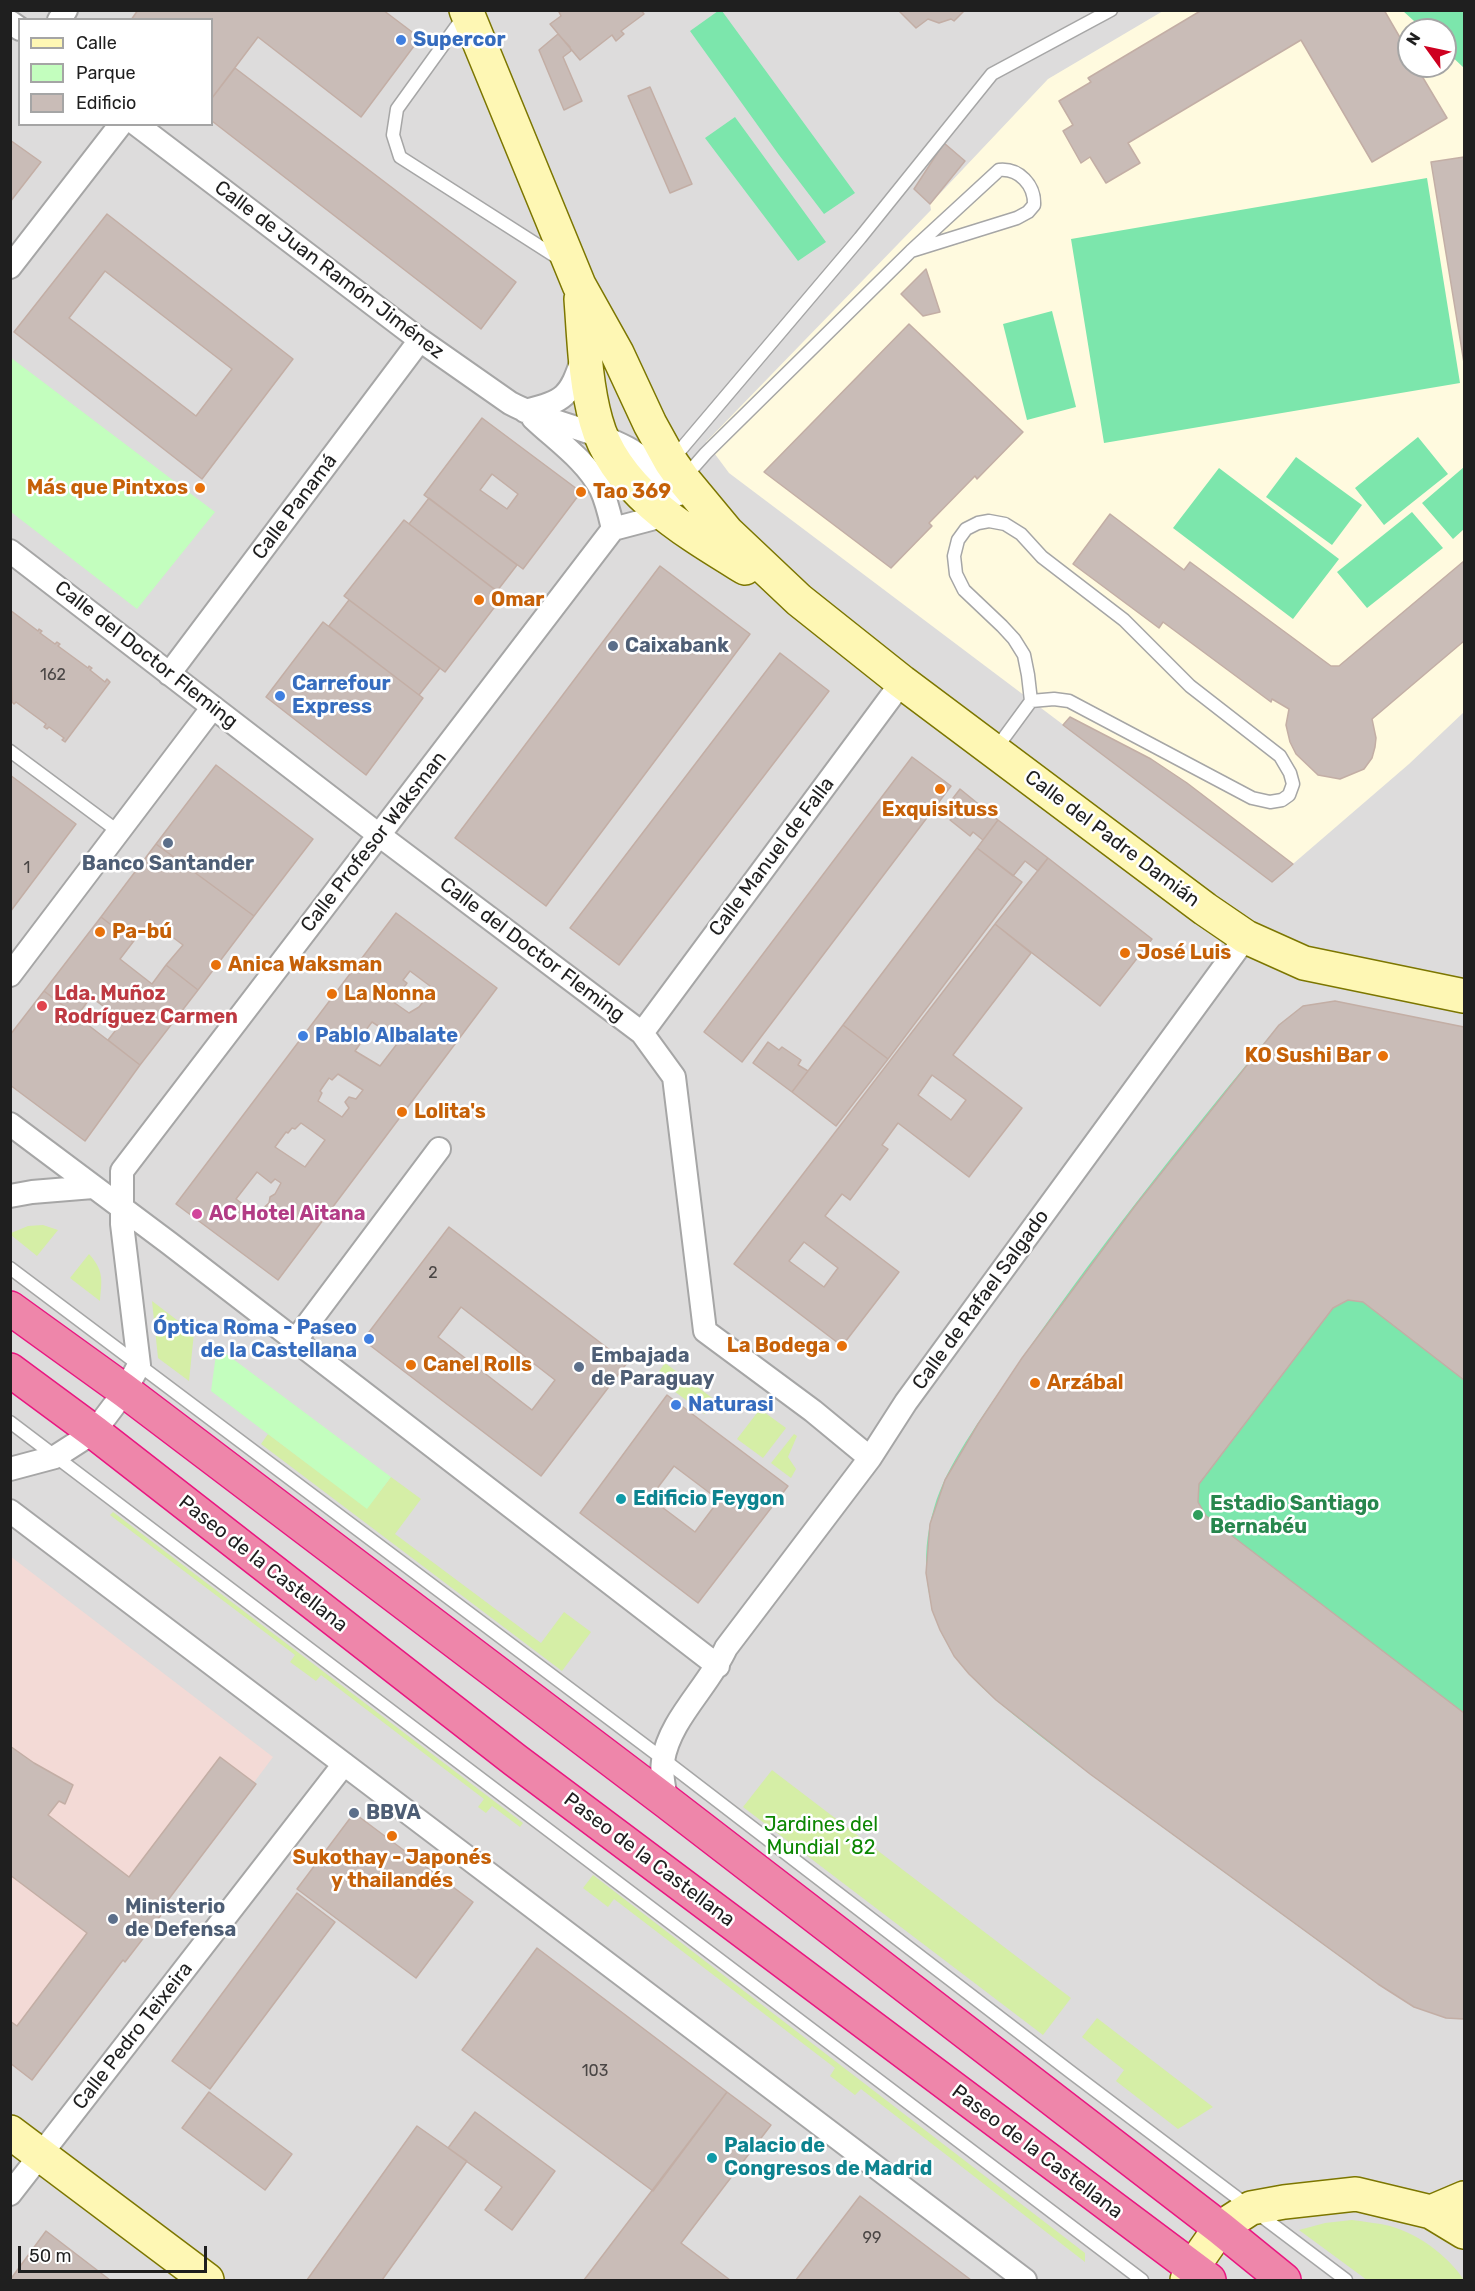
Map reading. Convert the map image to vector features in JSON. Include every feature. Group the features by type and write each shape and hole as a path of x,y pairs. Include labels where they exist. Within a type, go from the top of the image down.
{"highway":[{"path":"10,1308 132,1378 667,1802 1220,2228 1284,2280"},
{"name":"Paseo de la Castellana","path":"10,1370 94,1432 515,1760 1196,2276"}],"street":[{"name":"Calle del Padre Damián","path":"466,11 576,276 617,353 650,424 677,470 728,532 798,600 902,682 1205,909 1246,937 1304,963 1464,996"},
{"path":"10,267 119,126"},
{"name":"Calle de Juan Ramón Jiménez","path":"139,126 420,340 525,411"},
{"name":"Calle del Padre Damián","path":"576,276 593,408 601,435 616,464 629,482 666,515 717,551 798,600"},
{"name":"Calle Panamá","path":"169,674 420,340"},
{"name":"Calle del Padre Damián","path":"525,411 554,404 564,395 577,376 585,350"},
{"name":"Calle del Padre Damián","path":"525,411 601,435 638,455 690,503 728,532"},
{"path":"525,411 576,456 592,476 608,505 613,529 666,515"},
{"name":"Calle Profesor Waksman","path":"120,1206 122,1171 613,529"},
{"name":"Calle del Doctor Fleming","path":"10,551 379,836 642,1033 674,1077 705,1331 813,1411 870,1458"},
{"name":"Calle Manuel de Falla","path":"642,1033 902,682"},
{"path":"10,975 213,707"},
{"name":"Calle de Rafael Salgado","path":"718,1666 726,1648 870,1458 906,1402 1246,937"},
{"path":"10,1124 718,1666 679,1721 663,1759 662,1778 667,1802"},
{"path":"295,1341 439,1149"},
{"path":"10,1196 93,1187"},
{"path":"10,1469 56,1457 94,1432 132,1378 120,1206"},
{"path":"10,1511 1025,2280"},
{"name":"Calle Pedro Teixeira","path":"10,2194 344,1764"},
{"path":"10,2132 207,2280"},
{"path":"1196,2276 1220,2228 1251,2208 1284,2202 1356,2194 1431,2212 1464,2232"},
{"path":"1431,2212 1464,2198"}],"lane":[{"path":"677,470 992,74 1111,10"},
{"path":"466,11 397,109 393,135 400,156 576,276"},
{"path":"677,470 706,453 911,251 999,170 1008,169 1019,174 1030,186 1035,197 1034,205 1017,218 911,251"},
{"path":"994,750 1030,701 1024,655 1014,639 964,590 956,574 954,556 958,540 966,529 989,521 1005,524 1021,534 1042,557 1124,620 1190,686 1280,756 1290,772 1293,784 1289,795 1282,800 1270,802 1252,798 1069,701 1054,699 1030,701"},
{"path":"10,751 119,832"},
{"path":"10,1268 132,1378 663,1759 1346,2280"},
{"name":"Paseo de la Castellana","path":"10,1422 1142,2280"}],"shaded area":[{"path":"11,11 1464,11 1464,2280 11,2280"},
{"path":"1163,11 1464,11 1464,712 1409,764 1272,882 729,473 706,442 931,210 930,204 1048,79"},
{"name":"Ministerio de Defensa","path":"10,1556 273,1757 32,2080 10,2064"}],"green space":[{"path":"718,11 722,11 855,193 824,214 690,31"},
{"path":"1403,11 1464,11 1464,68 1457,61 1457,18 1411,18"},
{"path":"735,117 826,242 798,261 705,138"},
{"path":"1427,178 1460,383 1104,443 1071,239"},
{"path":"1052,311 1076,407 1027,420 1003,324"},
{"path":"10,357 215,512 137,609 11,512"},
{"path":"1418,437 1448,474 1384,525 1355,488"},
{"path":"1296,457 1362,505 1332,545 1266,497"},
{"path":"1464,467 1464,529 1453,539 1422,503"},
{"path":"1219,468 1339,559 1293,619 1173,528"},
{"path":"1412,512 1443,548 1367,608 1337,572"},
{"name":"Estadio Santiago Bernabéu","path":"1335,1001 1464,1027 1464,2019 1429,2012 1378,1984 1099,1781 1014,1715 975,1680 955,1656 937,1621 928,1584 926,1565 929,1527 947,1474 987,1409 1040,1333 1139,1199 1279,1025 1303,1006"},
{"path":"43,1225 58,1230 37,1256 11,1235 28,1226"},
{"path":"89,1254 100,1271 100,1301 70,1278"},
{"path":"152,1301 194,1333 189,1381 158,1358"},
{"path":"217,1347 391,1477 367,1509 211,1391"},
{"path":"665,1363 715,1400 705,1414 655,1377"},
{"path":"760,1409 786,1428 763,1458 737,1439"},
{"path":"268,1434 367,1508 391,1477 421,1499 395,1534 541,1643 564,1612 591,1632 562,1671 261,1444"},
{"path":"794,1434 797,1436 788,1457 796,1469 791,1478 771,1463"},
{"path":"113,1512 523,1823 520,1827 492,1806 486,1813 478,1807 484,1799 321,1675 316,1681 290,1662 295,1655 110,1515"},
{"name":"Jardines del Mundial ´82","path":"772,1770 1071,1998 1043,2035 743,1807"},
{"path":"593,1875 1085,2253 1085,2262 861,2089 855,2095 830,2076 835,2068 614,1899 608,1907 583,1888"},
{"path":"1097,2018 1213,2107 1178,2129 1116,2081 1124,2070 1082,2037"},
{"path":"1352,2220 1390,2226 1412,2234 1441,2254 1464,2280 1367,2280 1299,2230 1325,2223"}],"building":[{"path":"138,10 383,10 420,38 361,117 258,37 213,97 213,18 132,18"},
{"path":"561,10 641,10 644,14 621,31 624,34 616,41 612,35 580,60 550,24 561,16 559,12"},
{"path":"898,10 965,10 954,21 951,19 939,23 928,19 916,28"},
{"path":"1202,10 1384,10 1397,32 1397,78 1423,78 1447,118 1372,162 1301,40 1128,143 1140,163 1106,183 1090,157 1081,163 1063,131 1073,125 1059,101 1091,82 1088,78"},
{"path":"558,34 570,47 571,51 563,57 582,101 564,110 539,50"},
{"path":"235,68 516,282 481,329 213,122 213,97"},
{"path":"650,87 692,184 670,193 628,96"},
{"path":"10,140 41,162 10,202"},
{"path":"944,143 965,161 930,204 914,189"},
{"path":"1464,157 1464,363 1431,162"},
{"path":"107,214 293,359 202,479 14,332","holes":["105,271 232,369 196,416 69,318"]},
{"path":"926,269 940,312 923,316 901,294"},
{"path":"909,324 1023,432 929,523 932,526 891,568 764,472"},
{"path":"482,418 581,492 523,569 424,495","holes":["492,474 518,494 507,509 480,490"]},
{"path":"429,498 517,565 497,591 409,524"},
{"path":"1110,514 1184,570 1190,562 1331,666 1339,666 1464,561 1464,641 1372,719 1376,738 1375,747 1372,758 1364,769 1340,779 1318,775 1296,754 1290,742 1286,725 1289,709 1272,699 1271,702 1163,622 1159,628 1073,564"},
{"path":"404,520 503,596 445,672 344,596"},
{"path":"660,566 750,634 546,906 455,838"},
{"path":"349,600 440,668 419,695 329,626"},
{"path":"10,610 38,631 39,629 42,631 40,633 55,644 57,642 60,644 58,646 88,668 89,666 92,668 90,670 105,682 107,679 110,682 65,742 62,740 64,738 49,727 47,729 44,727 46,724 16,702 14,704 12,702"},
{"path":"323,622 423,698 366,775 266,697"},
{"path":"780,653 829,691 619,965 570,928"},
{"path":"1070,717 1151,759 1187,783 1293,864 1272,882 1063,725"},
{"path":"912,757 951,786 742,1062 704,1032"},
{"path":"216,765 313,839 254,916 156,844"},
{"path":"10,775 76,824 10,912"},
{"path":"960,789 998,820 983,840 973,832 970,836 950,820 953,817 944,810"},
{"path":"998,820 1048,858 1038,871 1025,861 1013,876 977,848"},
{"path":"156,844 254,916 198,990 166,965 183,945 150,920 133,942 101,917"},
{"path":"977,848 1022,882 888,1059 843,1025"},
{"path":"1048,858 1152,939 1100,1006 995,924"},
{"path":"396,913 497,988 278,1280 176,1204","holes":["410,971 430,986 427,997 419,1007 409,1013 389,999 397,989 401,992 407,983 403,980","372,1022 400,1040 380,1066 355,1051 360,1044 357,1042","338,1074 363,1090 356,1099 349,1097 345,1102 349,1108 342,1117 318,1101 322,1093 320,1091 329,1078 332,1080","301,1123 325,1140 305,1167 275,1147 286,1132 288,1133 292,1128 295,1129","257,1172 271,1183 275,1179 281,1183 275,1194 270,1197 269,1203 260,1211 254,1207 251,1210 236,1199"]},
{"path":"101,917 133,942 120,959 152,984 166,965 198,990 140,1065 108,1040 123,1021 91,997 77,1016 44,991"},
{"path":"995,924 1031,953 953,1055 1022,1108 969,1177 898,1123 882,1145 888,1149 850,1200 842,1194 825,1216 899,1272 842,1346 734,1264","holes":["932,1075 966,1100 951,1120 918,1095","804,1242 838,1268 824,1287 789,1261"]},
{"path":"44,991 140,1065 85,1141 10,1085 10,1035"},
{"name":"Estadio Santiago Bernabéu","path":"1335,1001 1464,1027 1464,1380 1363,1302 1348,1300 1333,1308 1199,1484 1198,1502 1206,1516 1464,1713 1464,2019 1446,2018 1414,2007 1378,1984 1090,1774 996,1700 954,1656 932,1610 926,1573 930,1524 945,1480 978,1424 1022,1358 1135,1206 1279,1025 1303,1006"},
{"path":"843,1025 888,1059 836,1126 792,1092"},
{"path":"768,1042 779,1050 782,1047 801,1060 798,1065 808,1071 792,1092 753,1063"},
{"path":"449,1227 627,1363 541,1476 363,1340","holes":["461,1307 555,1380 532,1410 438,1337"]},
{"name":"Edificio Feygon","path":"667,1395 788,1486 698,1603 580,1513","holes":["674,1466 719,1500 695,1532 650,1498"]},
{"name":"Ministerio de Defensa","path":"10,1746 34,1763 73,1785 65,1804 59,1801 48,1815 129,1877 220,1757 256,1784 165,1904 168,1906 125,1962 123,1960 32,2080 10,2063 10,2021 17,2026 87,1933 10,1875"},
{"path":"354,1813 473,1902 416,1978 297,1889"},
{"path":"297,1893 335,1922 210,2089 172,2061"},
{"path":"537,1948 727,2092 653,2191 462,2050"},
{"path":"209,2092 292,2154 265,2190 182,2128"},
{"name":"Palacio de Congresos de Madrid","path":"727,2092 771,2125 681,2243 730,2280 584,2280"},
{"path":"475,2112 555,2171 512,2230 485,2210 502,2187 448,2148"},
{"path":"417,2126 467,2161 382,2280 307,2280"},
{"name":"Palacio de Congresos de Madrid","path":"860,2196 971,2280 796,2280"},
{"path":"46,2231 76,2254 110,2280 10,2280"}],"place":[{"name":"Supercor","path":"401,40"},
{"name":"Más que Pintxos","path":"200,488"},
{"name":"Tao 369","path":"581,492"},
{"name":"Omar","path":"479,600"},
{"name":"Caixabank","path":"613,646"},
{"name":"Carrefour Express","path":"280,696"},
{"name":"Exquisituss","path":"940,789"},
{"name":"Banco Santander","path":"168,843"},
{"name":"Pa-bú","path":"100,932"},
{"name":"José Luis","path":"1125,953"},
{"name":"Anica Waksman","path":"216,965"},
{"name":"La Nonna","path":"332,994"},
{"name":"Lda. Muñoz Rodríguez Carmen","path":"42,1006"},
{"name":"Pablo Albalate","path":"303,1036"},
{"name":"KO Sushi Bar","path":"1383,1056"},
{"name":"Lolita's","path":"402,1112"},
{"name":"AC Hotel Aitana","path":"197,1214"},
{"name":"Óptica Roma - Paseo de la Castellana","path":"369,1339"},
{"name":"La Bodega","path":"842,1346"},
{"name":"Canel Rolls","path":"411,1365"},
{"name":"Embajada de Paraguay","path":"579,1367"},
{"name":"Arzábal","path":"1035,1383"},
{"name":"Naturasi","path":"676,1405"},
{"name":"Edificio Feygon","path":"621,1499"},
{"name":"Estadio Santiago Bernabéu","path":"1198,1515"},
{"name":"BBVA","path":"354,1813"},
{"name":"Sukothay - Japonés y thailandés","path":"392,1836"},
{"name":"Ministerio de Defensa","path":"113,1919"},
{"name":"Palacio de Congresos de Madrid","path":"712,2158"}]}
